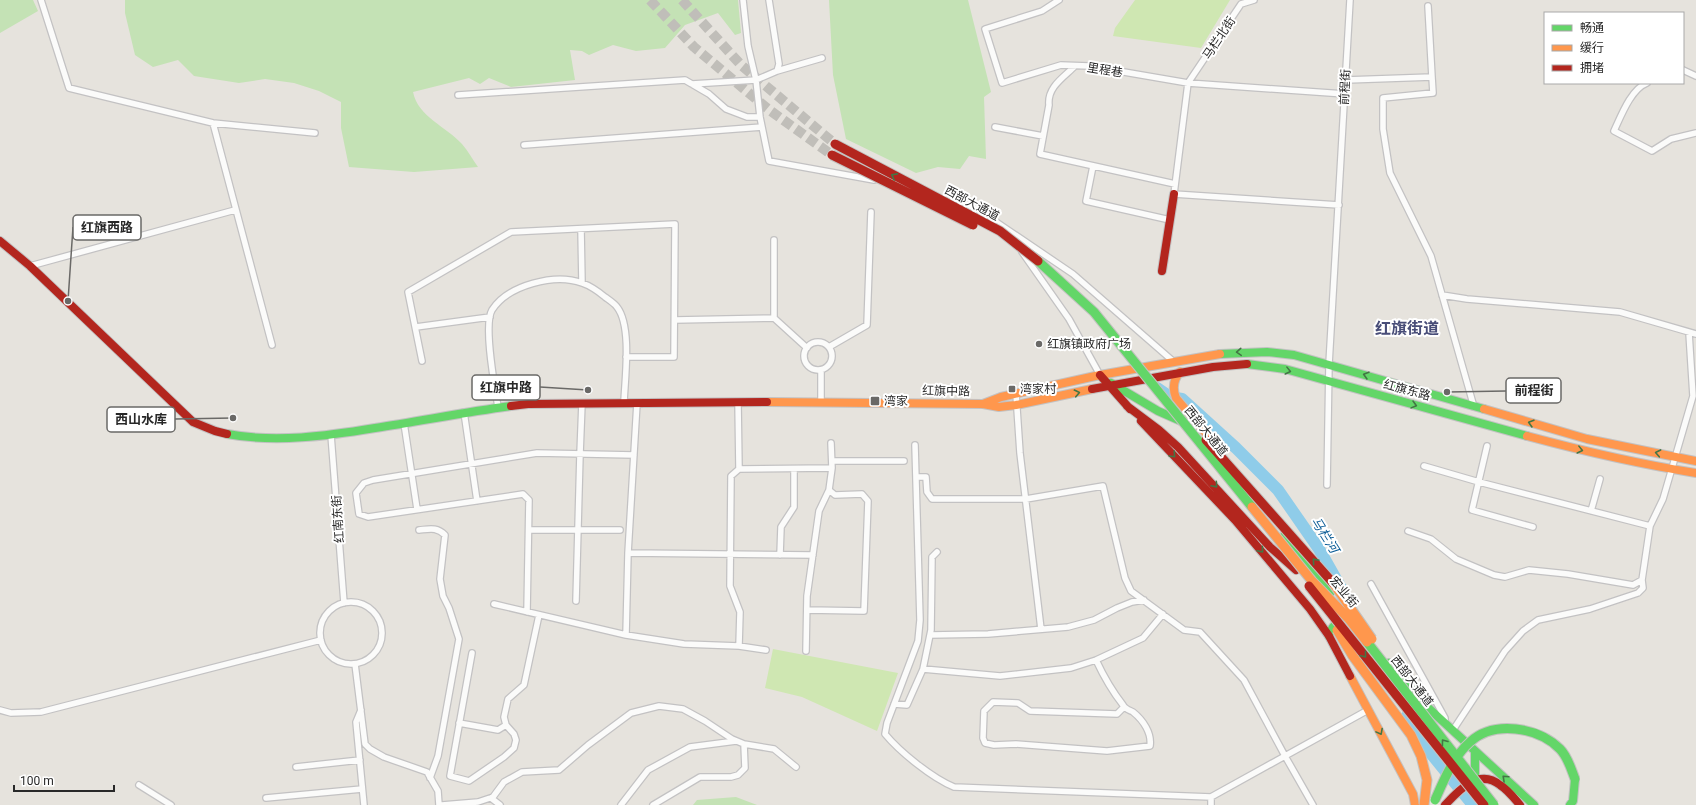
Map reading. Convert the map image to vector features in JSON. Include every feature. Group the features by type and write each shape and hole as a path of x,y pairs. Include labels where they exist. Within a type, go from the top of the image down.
{"main road":[{"name":"西部大通道","path":"835,144 1000,231 1043,265 1094,312 1312,581 1348,618 1491,804"},
{"name":"西部大通道","path":"832,155 996,236 1039,270 1090,316 1296,570 1491,804"},
{"path":"1162,271 1174,194"},
{"name":"红旗中路","path":"0,241 30,266 193,422 215,432 259,438 331,435 464,412 528,404 624,402 821,402 983,404 999,407 1016,405 1113,385"},
{"name":"红旗东路","path":"1111,374 1226,353 1251,351 1294,356 1329,364 1588,439 1696,460"},
{"name":"红旗东路","path":"1113,385 1180,372 1245,364 1284,369 1582,451 1696,473"},
{"name":"宏业街","path":"1180,372 1173,382 1172,390 1178,402 1235,465 1321,583 1424,704 1453,730 1474,752 1483,758 1534,805"},
{"name":"红旗中路","path":"983,404 1001,397 1100,375 1111,374"},
{"path":"1100,375 1113,385 1151,407 1204,431"},
{"path":"1113,385 1127,406 1235,520 1310,609 1329,636 1413,794 1415,805"},
{"path":"1127,406 1159,430 1178,447 1270,547 1296,570"},
{"path":"1192,426 1216,450 1329,577 1375,643 1402,688"},
{"path":"1316,594 1352,655 1410,735 1421,756 1426,780 1424,805"},
{"path":"1329,636 1330,631 1336,623 1347,621 1356,624"},
{"path":"1433,805 1458,756 1476,737 1500,728 1528,730 1561,749 1570,765 1575,779 1579,805"},
{"path":"1474,752 1475,779"},
{"path":"1446,804 1475,779 1486,778 1494,780 1520,805"},
{"path":"1570,805 1573,801 1575,779"},
{"path":"1413,794 1429,805"}],"street":[{"path":"41,0 69,88 213,123 315,133"},
{"path":"744,0 748,46 756,80 760,117 769,161 867,178 977,209 1073,274 1171,362"},
{"path":"770,0 779,64 777,71"},
{"name":"里程巷","path":"1059,0 1042,11 985,29 1002,83 1061,65 1089,66 1188,83 1345,94"},
{"name":"马栏北街","path":"1188,83 1241,4 1254,0"},
{"name":"前程街","path":"1327,485 1329,364 1350,0"},
{"path":"1428,6 1433,93 1383,98 1383,129 1390,173 1431,256 1474,407"},
{"path":"692,84 756,80 777,71 822,58"},
{"path":"1075,66 1054,86 1048,96 1049,105 1040,154 1175,184"},
{"path":"1684,70 1696,76"},
{"path":"1346,80 1432,77"},
{"path":"458,95 685,80 709,94 726,109 747,117 760,117"},
{"path":"1188,83 1174,194 1339,206"},
{"path":"1643,84 1631,97 1614,131 1652,151 1671,139 1696,133"},
{"path":"213,123 272,345"},
{"path":"524,145 762,127"},
{"path":"995,127 1043,136"},
{"path":"1093,166 1086,201 1170,220"},
{"path":"30,266 235,210"},
{"path":"829,347 868,325 871,212"},
{"path":"422,361 408,292 511,232 675,224 674,357 626,357"},
{"path":"1004,227 1069,319 1100,375"},
{"path":"581,228 582,283"},
{"path":"774,240 774,318"},
{"path":"498,407 488,330 491,311 510,293 534,282 563,279 582,283 598,291 617,307 626,331 624,402"},
{"path":"1442,295 1467,299 1620,312 1696,334"},
{"path":"416,327 490,318"},
{"path":"675,320 774,318 807,348"},
{"path":"1453,730 1505,651 1523,631 1538,620 1590,609 1638,593 1643,588 1642,580 1650,526 1663,499 1693,396 1689,333"},
{"path":"818,342 822,342 829,347 832,351 832,361 826,368 816,371 808,366 804,357 807,348 813,343 818,342"},
{"path":"821,402 822,370"},
{"path":"1016,394 1020,453 1040,629"},
{"path":"738,402 739,469"},
{"path":"576,601 582,403"},
{"path":"626,635 628,553 637,403"},
{"path":"464,412 476,501"},
{"path":"404,423 417,509"},
{"name":"红南东街","path":"331,435 344,603"},
{"path":"806,651 806,610 819,511 829,490 832,468 831,442"},
{"path":"915,445 920,620 918,641 887,723 885,734 893,744 941,782 954,787 1211,797 1368,710"},
{"path":"1488,446 1472,510 1533,527"},
{"path":"527,612 529,500 523,494 368,516 359,514 356,493 364,483 373,480 538,453 634,455"},
{"path":"832,461 904,461"},
{"path":"1424,466 1479,482 1650,526"},
{"path":"739,646 740,612 730,586 731,476 739,469 832,468"},
{"path":"780,555 781,527 794,507 794,469"},
{"path":"916,477 926,477 927,492 932,499 1026,499 1103,486 1125,578 1131,591 1184,630 1200,632 1244,680 1285,756 1314,805"},
{"path":"1592,511 1600,479"},
{"path":"806,610 864,611 868,501 862,494 835,495 829,490"},
{"path":"420,530 436,529 440,530 445,535 440,579 443,596 459,639 438,756 430,778"},
{"path":"529,530 620,530"},
{"path":"1408,531 1431,539 1456,559 1494,575 1505,576 1529,570 1568,574 1633,585 1642,580"},
{"path":"894,704 907,705 923,668 930,635 932,557 937,552"},
{"path":"628,553 813,556"},
{"path":"1371,584 1445,718 1443,721"},
{"path":"930,635 988,634 1068,627 1094,620 1132,602 1144,600"},
{"path":"354,602 364,604 379,618 382,628 382,638 379,647 373,656 365,662 345,664 335,660 327,653 321,640 321,623 326,614 334,607 344,603 354,602"},
{"path":"494,604 626,635 684,644 739,646 766,650"},
{"path":"923,668 1000,676 1071,668 1096,660 1143,638 1163,614"},
{"path":"472,654 450,776 469,781 504,757 514,748 516,740 514,734 506,725 504,716 508,699 524,685 539,615"},
{"path":"0,710 11,713 41,712 321,640"},
{"path":"1096,660 1102,674 1124,707 1132,711 1143,721 1151,740 1150,746 1107,751 1016,744 994,745 985,743 983,738 984,711 992,702 1018,703 1030,711 1117,714 1124,707"},
{"path":"355,664 366,744 370,749 384,757 427,772 438,791 439,805"},
{"path":"442,805 478,802 491,798 504,782 522,772 559,770 588,745 631,713 659,706 683,709 736,741 744,744 774,749 796,768"},
{"path":"361,710 356,722 364,805"},
{"path":"459,723 498,730 506,725"},
{"path":"621,805 648,770 690,747 736,741"},
{"path":"653,805 700,777 731,777 738,775 746,768 744,744"},
{"path":"296,766 360,760"},
{"path":"139,785 171,805"},
{"path":"266,798 362,789"},
{"path":"1211,797 1211,805"},
{"path":"491,798 500,805"}],"green space":[{"path":"0,0 33,0 38,11 0,33"},
{"path":"125,0 738,0 741,33 735,35 718,13 685,25 665,48 636,51 613,45 589,55 582,51 570,50 575,80 511,87 489,78 480,84 469,78 413,92 416,101 427,115 462,144 478,167 414,172 349,167 341,128 341,102 319,91 294,83 265,79 239,83 194,76 178,60 153,67 135,55 125,13"},
{"path":"829,0 968,0 991,92 984,97 986,159 969,156 960,169 938,167 916,173 846,139 833,75"},
{"path":"1135,0 1230,0 1201,48 1113,36 1115,28"},
{"path":"773,649 898,673 877,731 802,697 765,688"},
{"path":"736,797 757,805 693,805 697,800"}],"waterway":[{"name":"马栏河","path":"1157,388 1170,397 1182,399 1236,448 1278,490 1319,549 1341,588"},
{"name":"马栏河","path":"1408,714 1429,751 1473,805"}],"tunnel":[{"path":"650,0 694,47 768,109 832,155"},
{"path":"682,0 741,65 835,144"}],"traffic: fast":[{"path":"1038,261 1094,312 1252,507"},
{"path":"1220,354 1267,352 1294,355 1484,409"},
{"path":"1247,364 1285,369 1527,436"},
{"path":"1111,383 1158,411 1183,422"},
{"path":"227,434 264,438 320,436 511,406"},
{"path":"1285,534 1330,593"},
{"path":"1329,636 1332,628 1338,623 1346,622 1355,624"},
{"path":"1367,642 1494,805"},
{"path":"1389,663 1424,704 1534,805"},
{"path":"1435,800 1450,769 1464,748 1480,735 1503,729 1528,731 1551,741 1565,756 1575,779"},
{"path":"1475,752 1475,779"},
{"path":"1570,805 1573,801 1575,779"}],"traffic: slow":[{"path":"983,404 1001,397 1100,375 1220,354"},
{"path":"1180,372 1174,384 1176,398 1214,443"},
{"path":"767,402 983,404 999,407 1016,405 1092,389"},
{"path":"1484,409 1587,439 1696,461"},
{"path":"1527,436 1611,457 1696,473"},
{"path":"1252,507 1312,581 1348,618 1367,642"},
{"path":"1333,583 1372,639"},
{"path":"1337,630 1352,655 1411,735 1421,756 1427,780 1424,805"},
{"path":"1350,676 1413,794 1415,805"}],"traffic: jam":[{"path":"835,144 1000,231 1038,261"},
{"path":"832,155 973,225"},
{"path":"1162,271 1174,194"},
{"path":"0,241 30,266 193,422 227,434"},
{"path":"1092,389 1213,367 1247,364"},
{"path":"1100,375 1130,409"},
{"path":"511,406 528,404 767,402"},
{"path":"1127,406 1159,430 1178,447 1270,547 1296,570"},
{"path":"1141,421 1235,520 1310,609 1329,636 1350,676"},
{"path":"1206,440 1333,583"},
{"path":"1309,586 1484,805"},
{"path":"1445,805 1470,783 1485,779 1492,780 1503,787 1520,805"}],"place":[{"name":"红旗西路","path":"68,301"},
{"name":"红旗镇政府广场","path":"1039,344"},
{"name":"湾家村","path":"1012,389"},
{"name":"红旗中路","path":"588,390"},
{"name":"前程街","path":"1447,392"},
{"name":"湾家","path":"875,401"},
{"name":"西山水库","path":"233,418"}],"district":[{"name":"红旗街道","path":"1407,328"}]}
